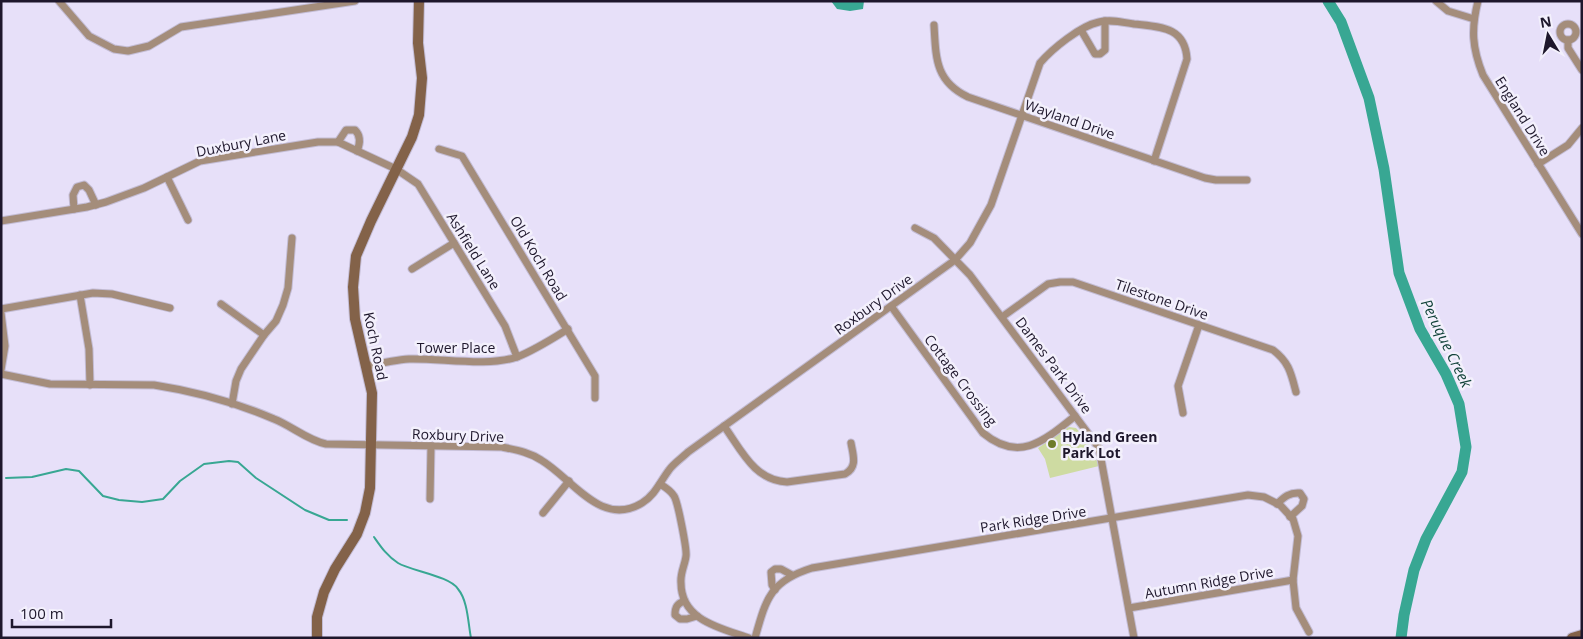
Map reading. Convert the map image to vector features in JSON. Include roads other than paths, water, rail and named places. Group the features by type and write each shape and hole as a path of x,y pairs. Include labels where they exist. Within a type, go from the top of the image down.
{"street":[{"path":"59,1 89,36 114,49 128,51 158,42 181,27 355,1"},
{"name":"Koch Road","path":"317,638 318,617 324,592 335,569 357,534 366,513 370,488 372,393 355,319 353,287 356,256 412,137 419,115 422,78 418,42 419,1"},
{"path":"1436,1 1448,11 1474,19"},
{"name":"England Drive","path":"1478,1 1474,19 1474,44 1477,62 1483,75 1582,234"},
{"path":"1081,30 1094,54 1100,54 1105,50 1105,21"},
{"name":"Roxbury Drive","path":"1,372 50,384 154,385 168,387 232,404 284,423 316,442 326,444 502,447 523,451 541,460 592,501 606,508 618,510 633,508 653,494 670,469 680,459 955,260 970,243 991,205 1040,63 1048,53 1081,30 1098,22 1105,21 1166,28 1176,34 1187,50 1187,59 1154,160"},
{"name":"Wayland Drive","path":"934,25 938,65 943,78 952,88 968,97 1205,178 1247,180"},
{"path":"1568,40 1568,48 1582,70"},
{"path":"1538,164 1568,146 1582,128"},
{"name":"Duxbury Lane","path":"338,142 346,130 355,130 360,142 357,151"},
{"name":"Duxbury Lane","path":"1,221 96,205 144,188 186,167 208,160 318,142 338,142 396,169"},
{"name":"Old Koch Road","path":"439,149 462,156 595,376 595,398"},
{"name":"Ashfield Lane","path":"396,169 418,184 505,326 517,357"},
{"path":"166,177 188,220"},
{"path":"74,209 73,194 77,187 84,185 89,190 96,205"},
{"name":"Dames Park Drive","path":"915,228 934,238 970,274 1099,448 1134,638"},
{"path":"232,404 236,381 241,369 276,321 288,288 292,238"},
{"path":"412,269 454,243"},
{"name":"Tilestone Drive","path":"1002,317 1048,284 1073,282 1273,350 1283,357 1290,370 1296,392"},
{"path":"1,308 93,293 112,294 170,308"},
{"path":"80,296 89,349 90,385"},
{"path":"221,304 264,335"},
{"name":"Cottage Crossing","path":"891,306 983,433 997,444 1013,448 1032,446 1046,440 1075,416"},
{"path":"1,313 5,346 1,372"},
{"path":"1183,413 1178,386 1199,325"},
{"name":"Tower Place","path":"367,366 410,359 490,361 517,357 568,329"},
{"path":"724,426 757,472 768,479 778,482 806,480 850,472 854,463 851,443"},
{"path":"430,499 431,446"},
{"path":"543,513 568,481"},
{"path":"660,484 669,491 676,501 686,555 680,583 684,601 697,616 707,623 749,638"},
{"path":"1278,504 1292,493 1300,493 1304,499 1302,506 1290,516"},
{"name":"Park Ridge Drive","path":"755,638 769,596 792,575 812,568 1248,496 1264,497 1278,504 1293,519 1298,536 1293,580 1296,608 1309,632"},
{"name":"Park Ridge Drive","path":"775,590 771,572 775,569 781,569 792,575"},
{"name":"Autumn Ridge Drive","path":"1128,608 1293,580"},
{"path":"684,601 675,608 675,615 680,619 697,616"},
{"path":"1572,638 1582,635"}],"waterway":[{"name":"Peruque Creek","path":"1328,1 1341,22 1369,98 1384,169 1399,273 1420,329 1446,374 1459,404 1466,447 1462,472 1426,539 1414,570 1401,638"},
{"path":"6,478 32,477 66,469 79,471 103,496 119,500 142,502 163,499 180,481 204,464 229,461 238,462 256,478 305,510 329,520 347,520"},
{"path":"374,537 387,554 398,563 454,584 464,600 471,638"}],"place":[{"name":"Hyland Green Park Lot","path":"1052,444"}]}
